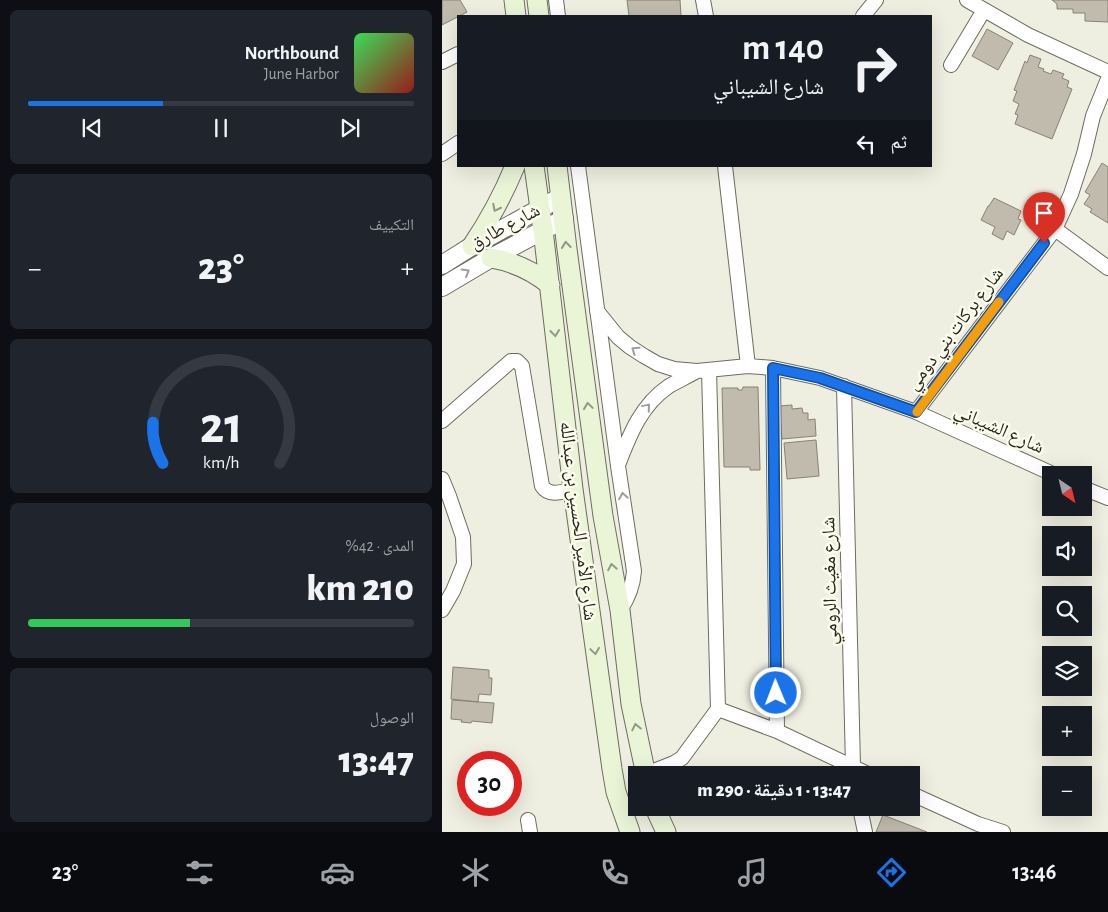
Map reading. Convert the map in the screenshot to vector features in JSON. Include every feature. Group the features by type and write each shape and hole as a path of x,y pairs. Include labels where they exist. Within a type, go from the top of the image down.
{"main road":[{"path":"514,0 516,15"},
{"path":"537,0 539,15"},
{"path":"472,246 506,188 515,167"},
{"name":"شارع الأمير الحسين بن عبدالله","path":"534,167 544,230 573,489 598,676 616,792 630,832"},
{"name":"شارع الأمير الحسين بن عبدالله","path":"557,167 603,516 620,610 631,704 644,766"},
{"path":"491,258 516,264 534,273 550,285"},
{"path":"598,676 607,685 614,702 622,706 631,704"},
{"path":"659,816 666,832"}],"street":[{"path":"556,0 558,15"},
{"path":"703,0 706,15"},
{"path":"864,15 876,0"},
{"path":"968,0 1028,35 1108,72"},
{"path":"951,65 984,10"},
{"path":"442,62 457,54"},
{"name":"شارع بركات بني دومي","path":"916,412 1055,229 1071,194 1094,116 1108,79"},
{"path":"442,154 457,144"},
{"path":"578,167 634,571 631,592 620,610"},
{"path":"725,167 748,366"},
{"name":"شارع طارق","path":"442,265 472,246 561,197"},
{"name":"شارع طارق","path":"442,287 564,219"},
{"path":"1055,229 1108,268"},
{"name":"شارع الشيباني","path":"597,310 618,336 630,347 658,364 674,369 703,371 748,366 773,368 820,378 916,412 1042,469"},
{"path":"442,421 511,361 517,361 522,366 542,486 545,491 550,493 573,489"},
{"path":"773,368 776,731"},
{"path":"667,766 682,758 718,709 703,371"},
{"name":"شارع الشيباني","path":"618,466 634,426 650,404 670,386 703,371"},
{"name":"شارع مغيث الرومي","path":"844,386 853,766"},
{"path":"442,479 463,537 464,546 464,564 453,591 442,610"},
{"path":"1092,492 1108,498"},
{"path":"718,709 776,731 843,766"},
{"path":"920,798 978,824 1003,832"},
{"path":"862,816 865,832"}],"building":[{"path":"442,0 460,0 467,12 457,15 457,17 442,25"},
{"path":"627,0 680,0 681,15 629,15"},
{"path":"1052,0 1108,0 1108,22 1085,21 1085,13 1073,13 1073,9 1057,9 1057,4"},
{"path":"987,29 1013,43 998,70 972,56"},
{"path":"1030,55 1041,59 1038,67 1044,69 1043,71 1051,74 1053,70 1064,74 1062,78 1069,81 1067,87 1072,89 1052,139 1015,124 1018,115 1015,114 1019,104 1013,101 1017,91 1014,90 1025,61 1027,63"},
{"path":"1102,163 1108,167 1108,223 1090,212 1092,209 1084,204 1090,195 1085,192"},
{"path":"994,198 1021,211 1018,219 1021,220 1014,235 1007,231 1003,240 992,234 995,227 981,220"},
{"path":"743,387 758,387 760,470 750,470 750,467 724,467 722,388 738,388 738,390 742,390"},
{"path":"792,405 792,409 802,408 803,413 808,413 808,420 815,419 816,436 782,439 779,406"},
{"path":"816,440 819,476 787,479 784,443"},
{"path":"453,667 489,670 489,678 492,678 491,695 479,694 478,702 451,699"},
{"path":"452,700 494,703 492,723 472,721 471,723 451,719"},
{"path":"883,816 886,816 927,832 876,832"}],"slow traffic":[{"path":"917,412 999,302"}],"route":[{"path":"776,693 773,368 820,378 916,412 1044,243"}]}
